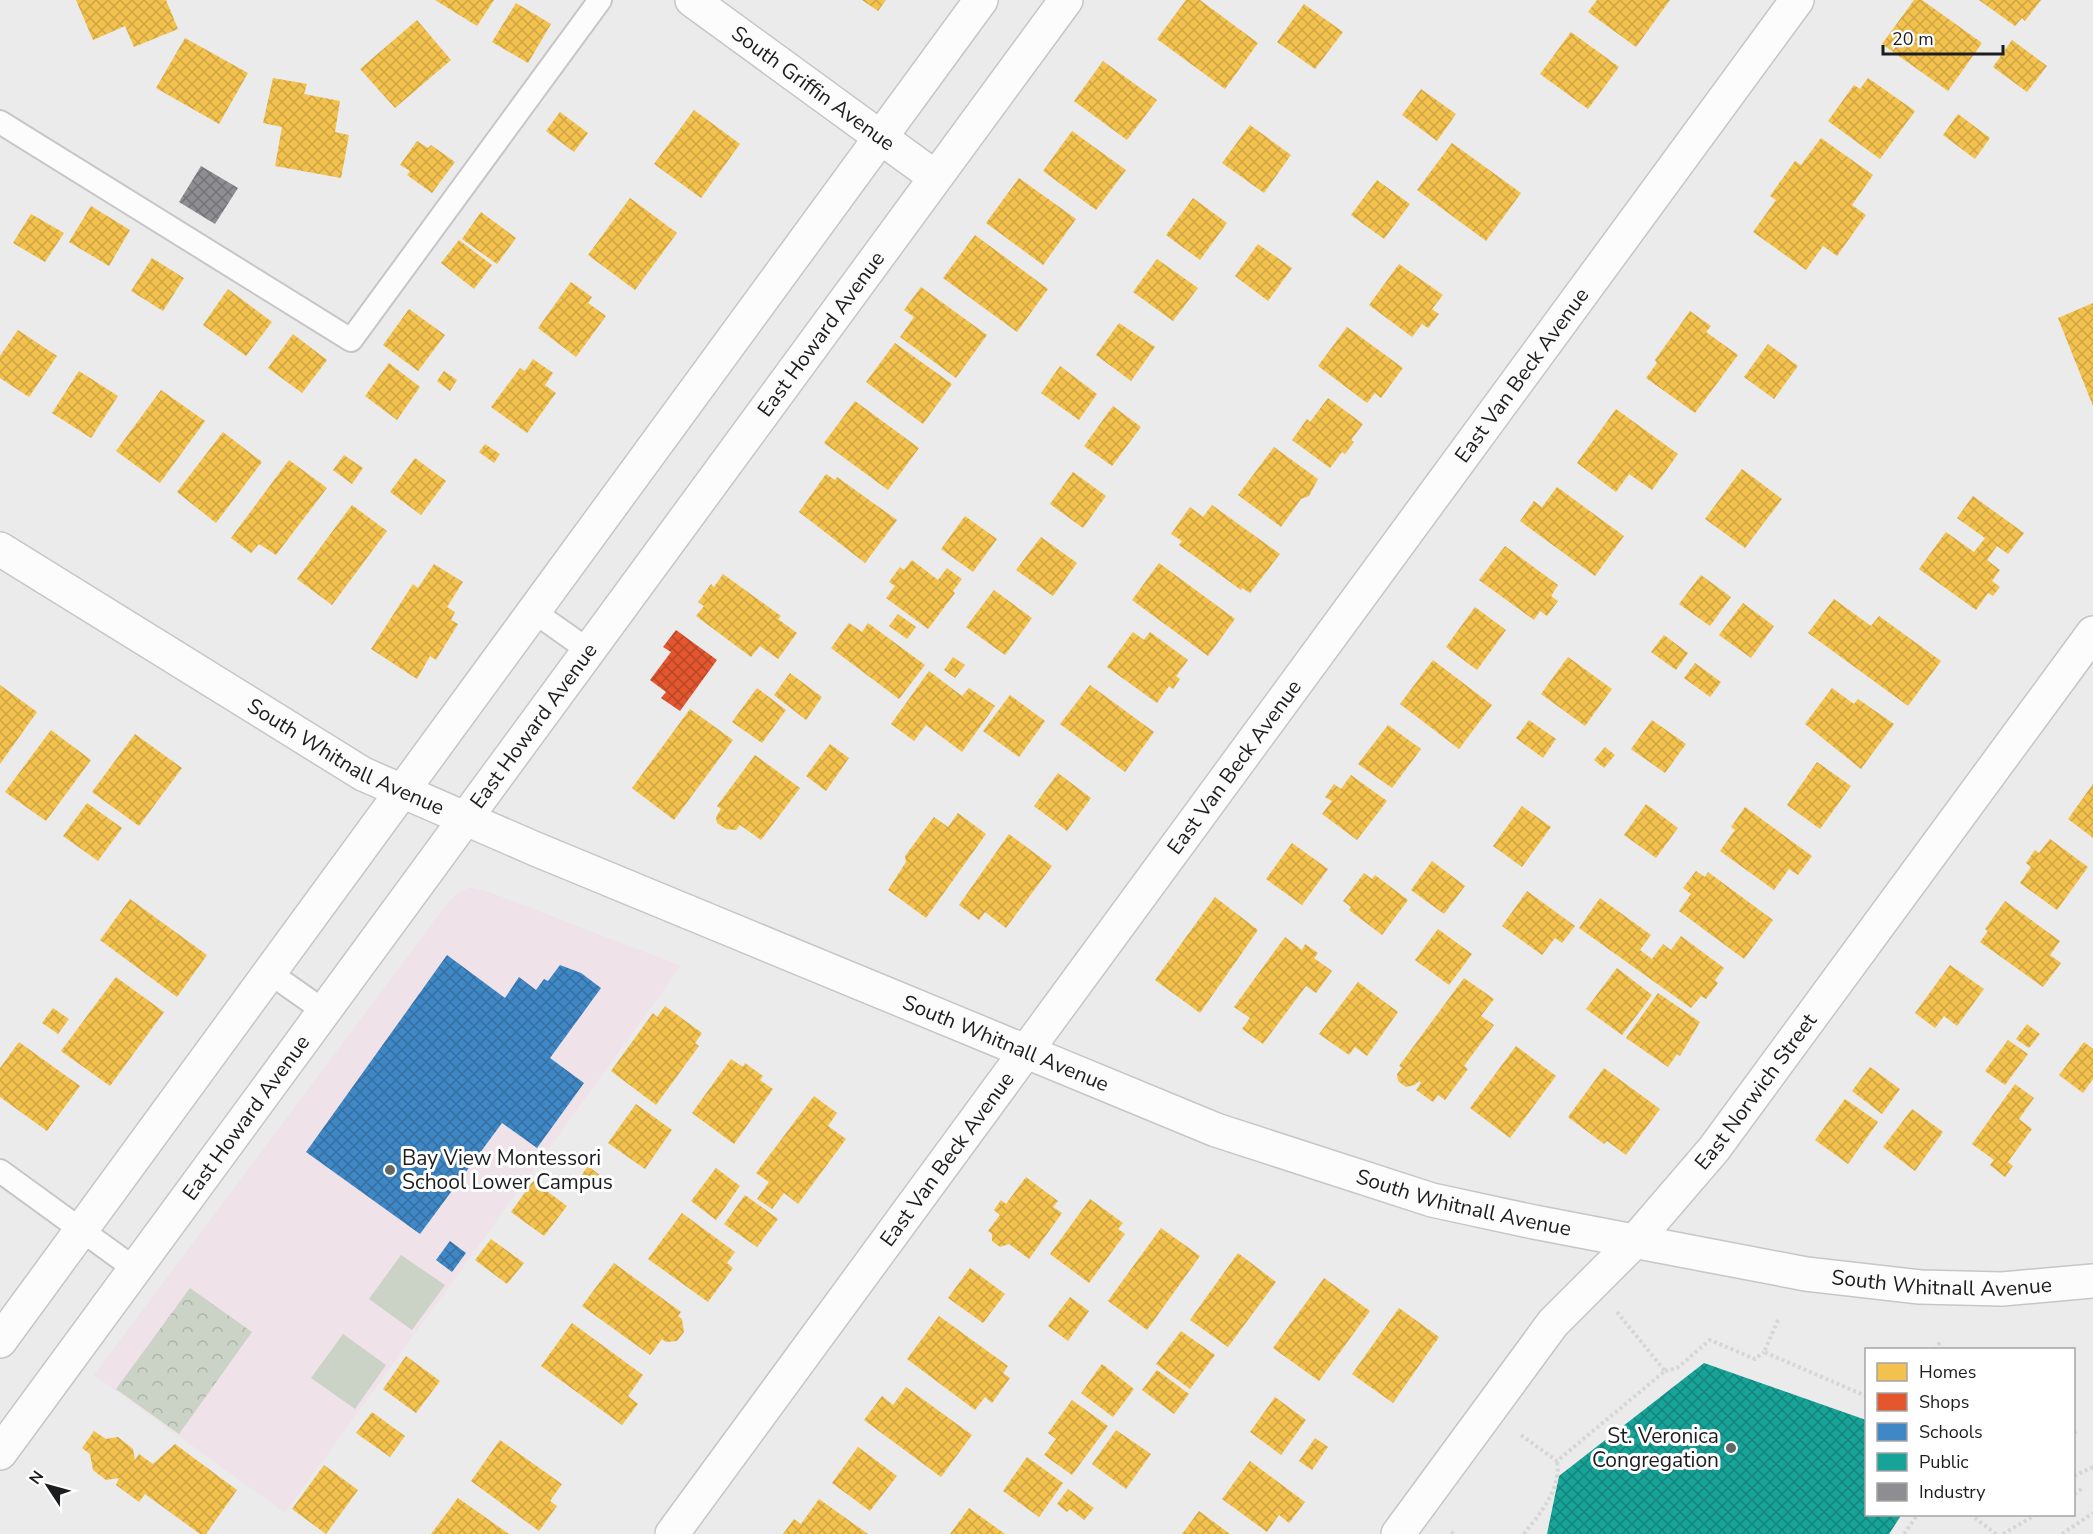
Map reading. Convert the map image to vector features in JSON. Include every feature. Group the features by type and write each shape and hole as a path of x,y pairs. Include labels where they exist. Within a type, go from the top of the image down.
{"street":[{"name":"South Griffin Avenue","path":"692,0 935,177"},
{"path":"0,1341 981,0"},
{"name":"East Howard Avenue","path":"0,1453 1066,0"},
{"name":"East Van Beck Avenue","path":"672,1534 1797,0"},
{"name":"South Whitnall Avenue","path":"0,549 347,764 465,818 1216,1130 1349,1175 1432,1200 1806,1274 1920,1287 2002,1289 2093,1281"},
{"name":"East Norwich Street","path":"1398,1534 1553,1323 1635,1241 1714,1149 2093,633"}],"lane":[{"path":"0,122 351,340 600,0"},
{"path":"533,611 588,651"},
{"path":"270,973 324,1011"},
{"path":"0,1171 135,1269"}],"path":[{"path":"1614,1310 1665,1371"},
{"path":"1557,1461 1665,1371 1677,1368 1710,1340 1755,1359 1764,1352 1778,1320"},
{"path":"1936,1348 1941,1340"},
{"path":"1764,1352 1865,1396"},
{"path":"1521,1435 1557,1461 1558,1470 1550,1498 1524,1534"},
{"path":"2075,1475 2093,1467"},
{"path":"2075,1493 2084,1488"},
{"path":"2062,1534 2093,1513"},
{"path":"1904,1534 1917,1516"},
{"path":"1971,1516 1996,1534"},
{"path":"2003,1534 2035,1516"}],"shaded area":[{"name":"Bay View Montessori School Lower Campus","path":"470,887 492,893 681,966 285,1513 94,1375 445,906 455,895"}],"green space":[{"path":"401,1255 445,1285 412,1330 369,1299"},
{"path":"190,1288 252,1332 179,1434 116,1389"},
{"path":"343,1334 386,1365 355,1409 311,1378"}],"building: Homes":[{"path":"76,0 166,0 178,29 134,47 125,26 93,40"},
{"path":"435,0 494,0 477,26"},
{"path":"862,0 886,0 878,11"},
{"path":"1186,0 1200,0 1258,43 1225,89 1157,39"},
{"path":"1597,0 1670,0 1636,47 1588,12"},
{"path":"1914,0 1922,0 1982,43 1948,91 1882,44"},
{"path":"1979,0 2041,0 2025,21 2022,18 2015,26"},
{"path":"516,3 551,24 528,63 492,42"},
{"path":"1304,4 1343,32 1315,69 1277,42"},
{"path":"417,20 451,60 395,108 360,69"},
{"path":"1571,32 1619,67 1588,109 1540,74"},
{"path":"185,38 248,73 219,124 156,88"},
{"path":"2012,40 2047,66 2027,92 1993,67"},
{"path":"1103,61 1157,100 1127,140 1074,101"},
{"path":"273,78 307,84 304,94 340,101 335,132 349,135 341,178 275,166 282,127 263,123"},
{"path":"1868,78 1915,111 1880,159 1828,121 1854,85 1860,89"},
{"path":"1421,89 1456,114 1437,141 1402,115"},
{"path":"694,110 740,144 701,198 654,164"},
{"path":"560,112 588,133 574,152 546,131"},
{"path":"1958,114 1990,138 1975,159 1943,135"},
{"path":"1250,125 1291,155 1264,193 1222,163"},
{"path":"1072,131 1126,170 1096,210 1043,171"},
{"path":"1821,138 1873,175 1852,205 1866,215 1837,256 1823,246 1806,270 1753,232 1776,200 1770,196 1795,161 1801,165"},
{"path":"417,141 428,148 431,145 455,162 432,193 407,175 410,171 400,165"},
{"path":"1452,143 1521,193 1486,241 1417,190"},
{"path":"1019,178 1076,219 1043,265 986,223"},
{"path":"1377,180 1410,204 1384,239 1351,215"},
{"path":"630,198 677,233 635,290 588,255"},
{"path":"1193,198 1227,223 1200,260 1166,235"},
{"path":"91,206 130,230 109,266 69,242"},
{"path":"481,212 516,238 497,264 462,239"},
{"path":"31,214 64,233 45,262 13,243"},
{"path":"975,235 1048,289 1017,332 943,278"},
{"path":"459,240 492,265 474,289 441,263"},
{"path":"1258,244 1292,268 1268,301 1235,276"},
{"path":"152,258 184,278 163,311 131,291"},
{"path":"1157,259 1198,288 1173,321 1133,292"},
{"path":"1399,264 1443,295 1432,309 1439,314 1428,328 1422,324 1412,337 1369,305"},
{"path":"571,282 592,297 588,303 606,316 576,357 538,328"},
{"path":"921,287 987,335 956,378 900,337 914,317 904,310"},
{"path":"228,289 272,322 246,356 203,325"},
{"path":"2093,303 2093,406 2058,318"},
{"path":"409,309 445,335 418,371 383,345"},
{"path":"1690,311 1711,326 1706,332 1738,355 1695,413 1646,378 1657,363 1655,360"},
{"path":"1119,323 1155,347 1131,381 1096,355"},
{"path":"1347,327 1403,368 1381,398 1375,393 1367,403 1318,366"},
{"path":"18,330 57,356 29,397 0,378 0,356"},
{"path":"293,334 327,360 302,393 268,368"},
{"path":"895,343 952,384 923,424 866,382"},
{"path":"1768,344 1798,366 1774,399 1744,377"},
{"path":"533,359 553,373 545,385 556,393 527,433 491,407 520,368 525,371"},
{"path":"389,363 420,387 397,420 365,396"},
{"path":"1060,366 1097,394 1079,420 1041,393"},
{"path":"79,371 118,396 91,438 52,413"},
{"path":"444,371 457,380 450,391 437,381"},
{"path":"161,390 205,421 160,483 116,451"},
{"path":"1328,398 1363,424 1351,440 1354,442 1345,454 1342,452 1330,468 1292,440 1307,419 1310,422"},
{"path":"855,401 919,448 888,490 824,443"},
{"path":"1113,406 1141,427 1112,466 1084,446"},
{"path":"1616,409 1678,454 1652,490 1629,474 1616,492 1577,463"},
{"path":"223,432 262,462 216,523 177,492"},
{"path":"485,444 500,454 494,463 479,452"},
{"path":"1274,447 1318,479 1309,496 1301,499 1281,527 1238,495"},
{"path":"344,455 363,468 352,484 333,470"},
{"path":"415,458 446,481 421,515 390,492"},
{"path":"289,460 327,488 276,555 259,544 251,553 231,538"},
{"path":"1742,469 1782,499 1745,548 1705,519"},
{"path":"1073,472 1106,496 1083,528 1050,504"},
{"path":"826,474 835,480 837,477 897,520 865,563 799,512"},
{"path":"1557,487 1624,536 1595,576 1520,521 1534,501 1542,507"},
{"path":"1973,496 2024,533 2008,554 1997,546 1987,560 2000,570 1992,581 2000,587 1993,596 1988,593 1976,610 1919,569 1946,532 1974,552 1985,538 1957,518"},
{"path":"352,505 387,531 332,605 297,579"},
{"path":"1212,505 1280,554 1250,593 1242,588 1241,590 1179,545 1182,541 1171,534 1190,507 1203,517"},
{"path":"965,516 997,539 973,572 941,549"},
{"path":"1041,537 1077,563 1053,596 1016,570"},
{"path":"1505,546 1558,585 1551,596 1558,601 1547,616 1540,611 1534,620 1479,580"},
{"path":"912,560 938,580 947,568 962,579 953,591 955,593 928,629 886,598 895,586 889,582 900,567 904,570"},
{"path":"1159,563 1235,619 1208,656 1132,600"},
{"path":"434,564 463,582 447,607 455,612 451,620 458,624 436,660 430,656 417,679 371,649 413,584 418,588"},
{"path":"723,574 781,616 778,619 797,633 778,659 760,646 751,657 696,616 704,606 698,602 711,584 714,587"},
{"path":"1701,575 1731,597 1710,626 1679,604"},
{"path":"994,590 1032,618 1005,655 966,627"},
{"path":"1834,599 1871,626 1879,616 1941,661 1908,706 1808,633"},
{"path":"1743,603 1774,626 1751,658 1719,635"},
{"path":"1475,607 1506,630 1477,670 1446,647"},
{"path":"898,614 916,627 907,639 889,626"},
{"path":"849,623 862,632 868,623 925,665 899,699 831,648"},
{"path":"1133,632 1144,640 1150,632 1188,660 1176,676 1180,679 1173,689 1169,686 1157,703 1107,667"},
{"path":"1664,635 1688,653 1676,670 1651,652"},
{"path":"953,657 965,665 955,678 944,670"},
{"path":"1568,657 1612,689 1585,726 1541,694"},
{"path":"1433,660 1492,705 1459,749 1400,704"},
{"path":"1695,663 1721,682 1710,697 1684,678"},
{"path":"929,671 962,696 969,688 995,706 962,752 926,725 914,741 891,724"},
{"path":"790,673 822,697 806,720 774,695"},
{"path":"0,685 37,712 0,764"},
{"path":"1090,685 1154,732 1125,772 1060,724"},
{"path":"757,688 786,710 762,743 732,722"},
{"path":"1832,688 1854,704 1858,699 1894,724 1861,769 1805,724"},
{"path":"1010,695 1045,721 1019,757 983,731"},
{"path":"690,709 733,740 674,820 632,788"},
{"path":"1529,720 1556,739 1543,758 1516,738"},
{"path":"1652,720 1686,744 1665,773 1631,749"},
{"path":"1388,725 1421,749 1392,788 1358,764"},
{"path":"51,730 91,760 46,821 5,792"},
{"path":"135,734 182,768 139,826 92,792"},
{"path":"830,744 849,758 826,791 806,776"},
{"path":"1605,747 1615,755 1604,768 1594,760"},
{"path":"755,755 800,788 761,840 740,825 736,830 726,829 717,823 716,817 721,809 717,806"},
{"path":"1817,762 1851,786 1820,829 1787,805"},
{"path":"1058,773 1091,798 1067,831 1034,806"},
{"path":"1351,775 1387,801 1357,840 1322,814 1332,801 1325,797 1334,784 1341,789"},
{"path":"2093,784 2093,838 2068,819"},
{"path":"87,803 122,828 98,861 63,836"},
{"path":"1646,804 1678,828 1656,858 1624,835"},
{"path":"1522,806 1551,827 1522,867 1493,846"},
{"path":"1745,807 1812,856 1798,875 1789,869 1774,890 1720,851 1735,830 1731,827"},
{"path":"958,813 986,834 926,918 888,890 906,862 905,856 934,817 948,827"},
{"path":"1009,834 1052,866 1006,928 985,912 979,920 959,905"},
{"path":"2050,839 2088,867 2057,910 2020,883 2031,867 2026,863 2035,850 2039,853"},
{"path":"1292,843 1328,869 1302,905 1266,879"},
{"path":"1432,861 1465,886 1444,914 1411,890"},
{"path":"1696,871 1705,877 1708,872 1773,920 1744,959 1679,911 1691,894 1683,888"},
{"path":"1364,873 1372,879 1375,875 1408,900 1382,935 1349,910 1351,907 1343,901"},
{"path":"1527,891 1575,926 1562,943 1555,938 1542,955 1502,926"},
{"path":"1215,897 1258,930 1200,1013 1155,980"},
{"path":"1600,898 1651,935 1640,950 1652,959 1663,944 1671,950 1681,936 1724,968 1715,980 1718,983 1706,999 1701,996 1691,1008 1579,928"},
{"path":"130,899 207,955 177,997 100,940"},
{"path":"2005,901 2060,941 2050,955 2061,963 2043,987 1980,942 1988,931 1985,929"},
{"path":"1438,929 1472,954 1449,985 1415,960"},
{"path":"1285,937 1302,950 1305,944 1318,953 1314,958 1332,971 1316,993 1306,986 1263,1044 1242,1029 1250,1018 1234,1007"},
{"path":"1950,965 1984,989 1957,1026 1944,1016 1935,1028 1915,1013"},
{"path":"1617,968 1652,995 1622,1035 1586,1009"},
{"path":"116,977 164,1012 110,1086 61,1051"},
{"path":"1464,978 1494,999 1481,1016 1494,1025 1464,1066 1468,1069 1445,1100 1438,1095 1433,1102 1416,1090 1421,1083 1419,1081 1415,1085 1406,1087 1398,1081 1397,1074 1402,1068 1399,1066"},
{"path":"1358,982 1398,1012 1367,1056 1355,1047 1349,1055 1319,1034"},
{"path":"1658,993 1700,1022 1680,1056 1677,1054 1668,1067 1626,1038"},
{"path":"665,1006 702,1033 695,1043 699,1046 656,1105 611,1071 653,1013 657,1017"},
{"path":"53,1008 69,1019 58,1034 42,1023"},
{"path":"2027,1024 2040,1034 2029,1048 2016,1039"},
{"path":"2008,1040 2028,1054 2005,1085 1985,1071"},
{"path":"19,1042 80,1086 47,1131 0,1097 0,1068"},
{"path":"2084,1042 2093,1049 2093,1079 2083,1093 2059,1075"},
{"path":"1516,1046 1556,1076 1510,1138 1470,1108"},
{"path":"731,1059 743,1067 745,1063 763,1076 760,1080 773,1089 734,1144 692,1113"},
{"path":"1870,1067 1900,1089 1882,1114 1852,1091"},
{"path":"1604,1068 1660,1109 1626,1155 1607,1141 1604,1144 1568,1117"},
{"path":"2015,1084 2034,1098 2019,1119 2032,1129 2008,1162 2013,1166 2005,1177 1990,1165 1994,1160 1972,1144"},
{"path":"814,1096 837,1113 828,1126 846,1139 798,1204 784,1193 772,1209 757,1199 769,1182 756,1173"},
{"path":"1845,1099 1878,1122 1848,1164 1815,1140"},
{"path":"636,1104 672,1130 645,1169 608,1143"},
{"path":"1912,1109 1943,1132 1915,1171 1883,1147"},
{"path":"588,1166 601,1176 592,1190 578,1180"},
{"path":"716,1168 740,1186 716,1220 691,1201"},
{"path":"1026,1177 1058,1201 1053,1207 1062,1213 1029,1259 1009,1244 1000,1247 992,1241 992,1234 988,1231 1000,1215 994,1210 1001,1200 1006,1204"},
{"path":"533,1181 567,1206 544,1236 511,1212"},
{"path":"745,1195 778,1219 757,1247 724,1224"},
{"path":"1090,1199 1123,1223 1118,1229 1125,1234 1089,1283 1050,1254"},
{"path":"682,1213 735,1252 727,1263 733,1268 708,1302 648,1259"},
{"path":"1161,1228 1200,1256 1147,1330 1108,1301"},
{"path":"491,1239 524,1263 507,1284 475,1260"},
{"path":"1238,1253 1276,1282 1228,1347 1190,1320"},
{"path":"614,1263 681,1312 678,1316 682,1319 684,1332 677,1341 666,1342 662,1339 650,1355 582,1306"},
{"path":"970,1268 1005,1294 983,1323 948,1298"},
{"path":"1324,1278 1370,1311 1319,1381 1273,1348"},
{"path":"1070,1297 1089,1311 1068,1341 1048,1326"},
{"path":"1399,1308 1439,1337 1393,1403 1352,1374"},
{"path":"939,1316 1008,1366 1003,1373 1010,1378 992,1403 985,1397 975,1410 907,1359"},
{"path":"572,1323 643,1375 628,1396 638,1404 622,1425 541,1366"},
{"path":"1181,1331 1215,1355 1190,1389 1156,1364"},
{"path":"406,1356 440,1381 416,1413 383,1389"},
{"path":"1102,1364 1134,1389 1113,1417 1081,1393"},
{"path":"1157,1370 1189,1394 1174,1414 1142,1390"},
{"path":"906,1387 972,1435 941,1477 864,1420 882,1396 893,1405"},
{"path":"1275,1397 1306,1420 1281,1455 1250,1432"},
{"path":"1072,1400 1108,1426 1072,1475 1044,1455 1056,1439 1048,1433"},
{"path":"372,1412 405,1436 390,1457 356,1433"},
{"path":"1116,1430 1151,1454 1126,1489 1092,1464"},
{"path":"94,1431 106,1439 118,1437 133,1449 135,1460 139,1454 153,1464 175,1444 237,1490 206,1534 200,1534 145,1494 139,1502 116,1485 119,1478 106,1480 93,1470 90,1454 82,1448"},
{"path":"1315,1438 1328,1447 1312,1470 1299,1461"},
{"path":"500,1440 562,1484 550,1501 557,1506 539,1531 471,1481"},
{"path":"858,1447 897,1476 870,1511 832,1483"},
{"path":"1027,1457 1063,1483 1039,1517 1003,1491"},
{"path":"1250,1461 1305,1502 1289,1523 1279,1515 1267,1532 1222,1499"},
{"path":"324,1465 358,1490 326,1534 292,1509"},
{"path":"1068,1489 1094,1508 1084,1520 1070,1509 1067,1512 1057,1504"},
{"path":"458,1498 509,1534 431,1534"},
{"path":"819,1499 868,1534 783,1534 794,1519 801,1524"},
{"path":"969,1508 1005,1534 950,1534"},
{"path":"1199,1511 1230,1534 1182,1534"}],"building: Shops":[{"path":"676,630 717,660 680,711 661,698 666,692 650,680 671,652 663,647"}],"building: Schools":[{"path":"447,955 505,998 519,977 536,990 544,979 548,981 560,965 581,973 601,988 550,1058 584,1083 537,1148 502,1123 420,1234 306,1152"},
{"path":"450,1241 466,1253 452,1272 436,1260"}],"building: Public":[{"name":"St. Veronica Congregation","path":"1704,1363 1865,1420 1865,1516 1901,1516 1889,1534 1547,1534 1559,1476"}],"building: Industry":[{"path":"201,166 238,188 215,224 179,202"}],"place":[{"name":"Bay View Montessori School Lower Campus","path":"390,1170"},
{"name":"St. Veronica Congregation","path":"1731,1448"}]}
